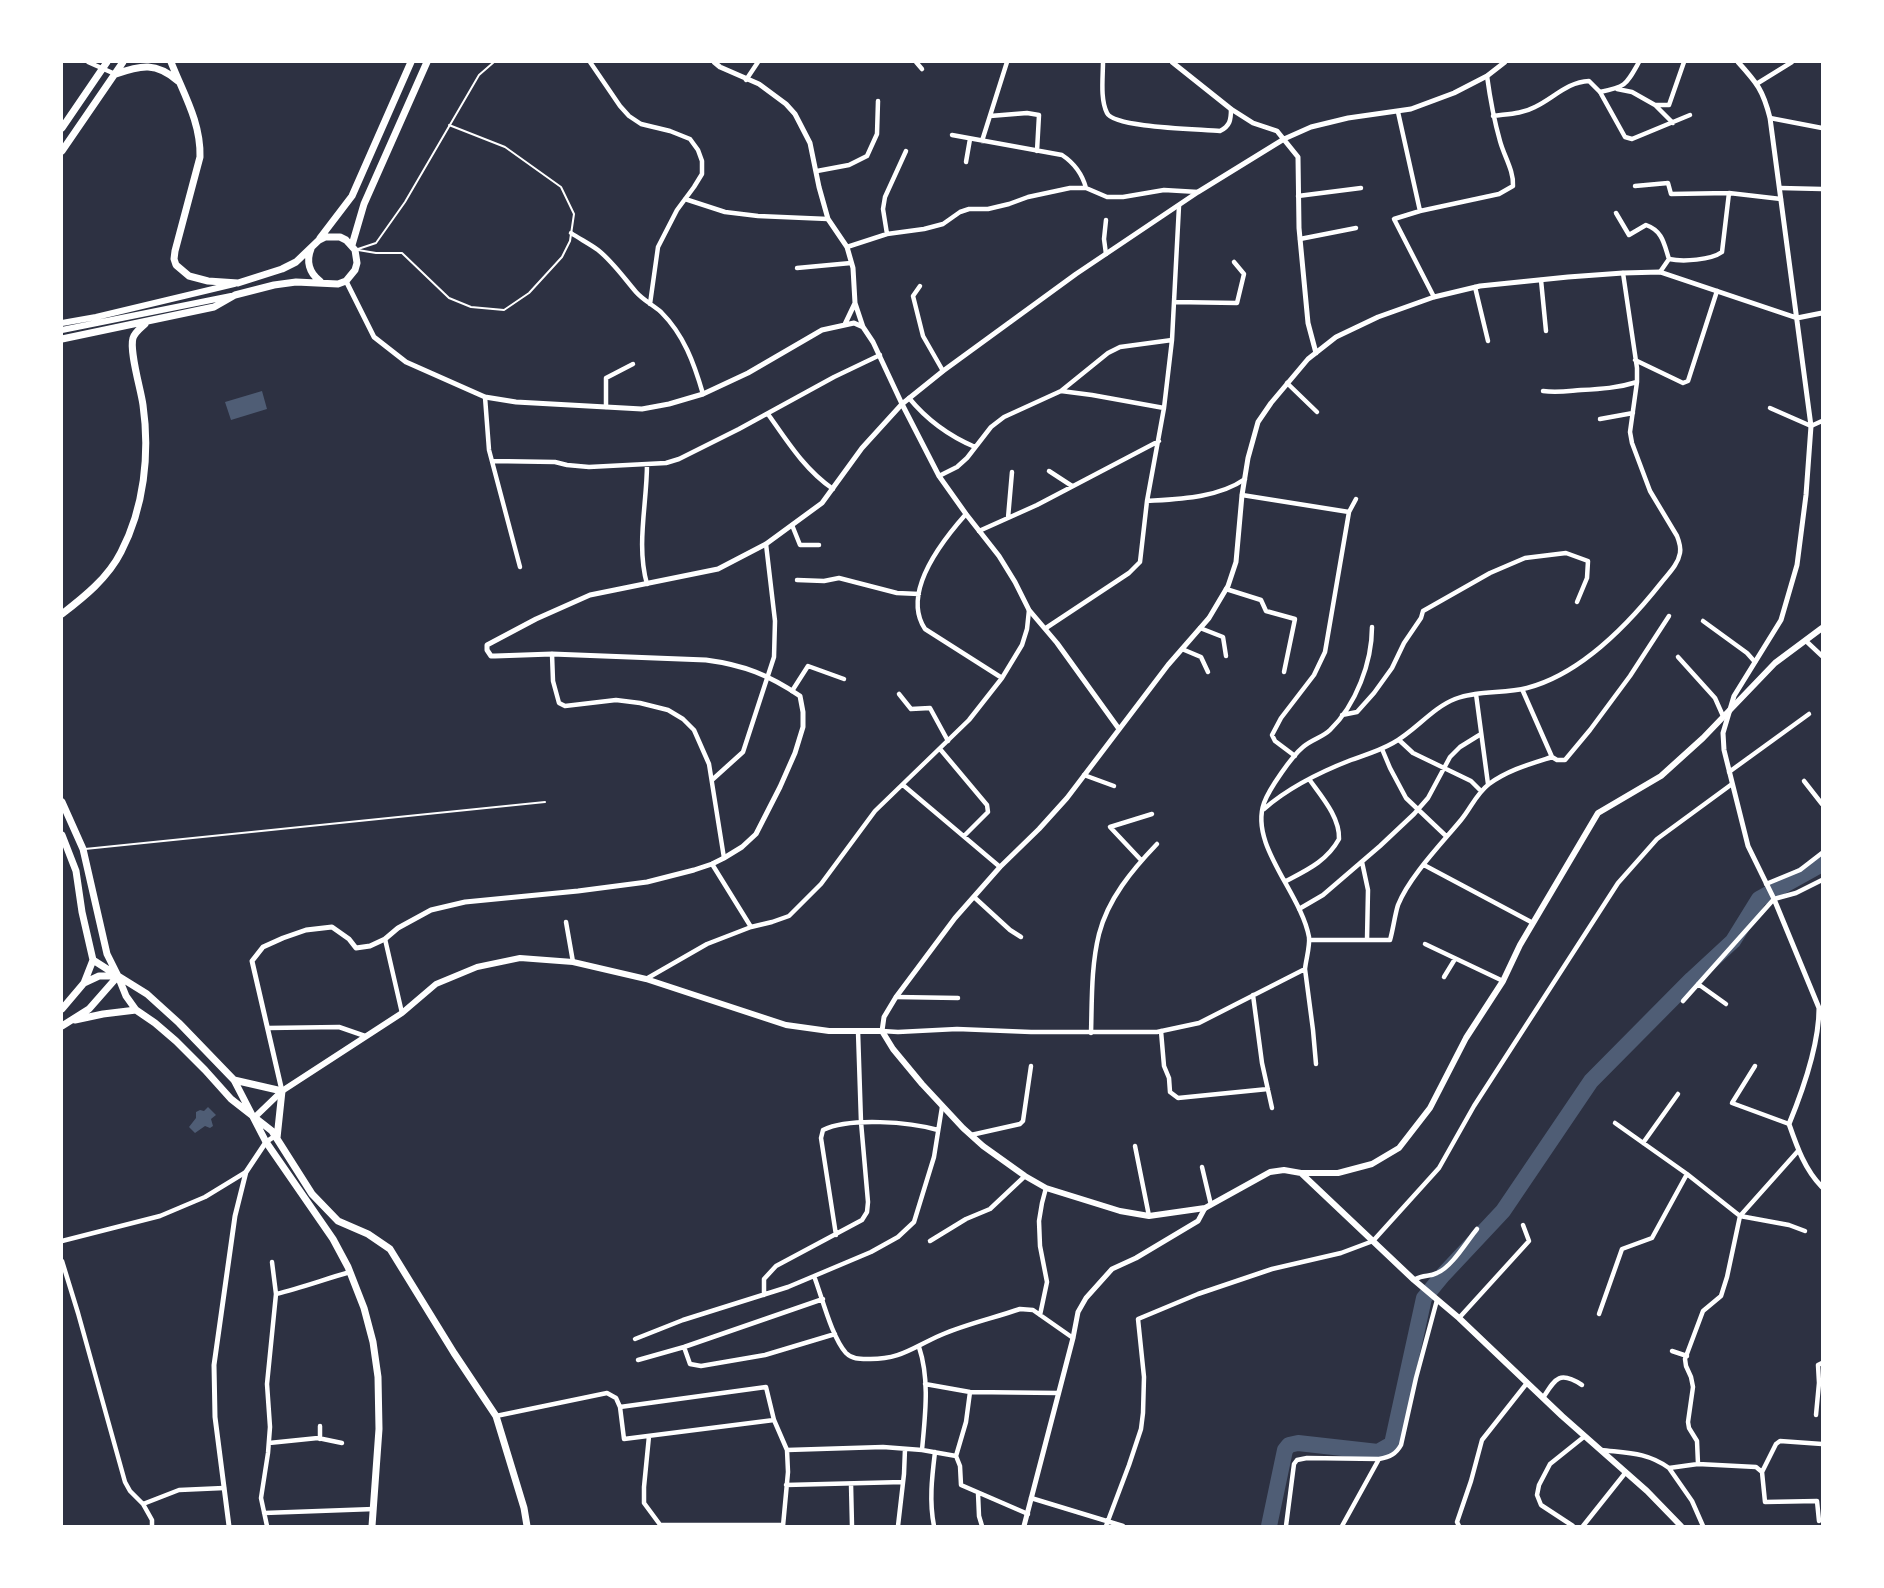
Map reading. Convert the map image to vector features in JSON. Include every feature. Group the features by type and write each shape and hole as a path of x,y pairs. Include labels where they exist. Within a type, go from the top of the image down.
{"main road":[{"path":"62,151 123,62"},
{"path":"171,62 192,109 201,144 200,157 174,259 176,265 189,276 197,279 238,283"},
{"path":"62,323 106,315 238,283 282,269 301,258 319,240 352,196 411,62"},
{"path":"62,330 285,284 322,282 338,284 346,281 355,270 357,263 353,247 364,204 427,62"},
{"path":"62,128 105,65"},
{"path":"115,74 131,68 152,66 164,70 179,82"},
{"path":"319,240 333,236 340,237 353,247"},
{"path":"312,248 309,255 310,271 322,282"},
{"path":"62,339 214,307 235,295"},
{"path":"62,614 84,598 112,566 121,552 139,505 146,458 146,421 133,338 147,322"},
{"path":"255,1117 282,1091 402,1013 436,984 477,967 520,958 573,962 646,979 786,1025 829,1031 882,1030 892,1049 942,1107 983,1146 1046,1188 1120,1211 1149,1216 1208,1207 1270,1172 1284,1170 1301,1173 1338,1173 1372,1164 1399,1148 1430,1108 1466,1038 1503,981 1520,945 1598,813 1661,776 1703,738 1775,663 1822,628"},
{"path":"62,802 83,849 107,954 126,996 136,1010 176,1041 231,1099 276,1137 312,1194 338,1221 368,1234 390,1249 496,1416 524,1508 527,1527"},
{"path":"62,835 76,870 82,912 93,960 84,983 62,1009"},
{"path":"93,960 147,994 179,1023 234,1080 266,1142 333,1239 350,1272 364,1308 373,1342 378,1377 379,1429 372,1527"},
{"path":"84,983 99,976 118,976"},
{"path":"62,1026 89,1009 118,976"},
{"path":"70,1022 103,1014 136,1010"},
{"path":"234,1080 282,1091"},
{"path":"276,1137 282,1091"},
{"path":"1301,1173 1414,1280 1459,1318 1585,1437 1626,1472 1681,1527"}],"street":[{"path":"88,62 105,65 115,74"},
{"path":"590,62 629,116 641,124 690,139 702,161 702,174 677,210 658,247 650,304"},
{"path":"714,62 746,80 759,84 786,104 795,114 810,143 828,219 847,247 855,303 863,327 880,355 939,476 999,556 1029,610 1046,628 1119,729"},
{"path":"746,80 756,62"},
{"path":"916,62 922,69"},
{"path":"982,141 1007,62"},
{"path":"1103,62 1103,100 1107,114 1116,121 1220,130 1227,127 1231,120 1232,109"},
{"path":"1172,62 1253,123 1277,131 1298,157 1300,239 1308,323 1316,353"},
{"path":"282,1091 252,961 263,947 306,930 332,927 349,939 356,948 370,946 431,910 465,902 647,882 712,864 742,847 756,834 795,753 803,727 801,696 767,676 727,663 706,660 552,654 491,656 487,645 536,619 590,595 718,569 766,544 822,502 862,448 909,398 1106,254 1198,192 1284,139 1311,127 1348,118 1411,109 1454,93 1488,76 1505,62"},
{"path":"1600,92 1617,89 1626,84 1639,62"},
{"path":"1656,105 1669,105 1684,62"},
{"path":"1738,62 1758,83 1770,118 1811,426 1806,495 1797,565 1781,620 1734,696 1723,733 1724,750 1748,846 1774,899 1818,1008 1820,1030 1789,1124 1798,1151 1822,1187"},
{"path":"1758,83 1792,62"},
{"path":"1434,297 1394,219 1499,194 1513,186 1514,178 1500,143 1493,116 1488,76"},
{"path":"1493,116 1534,108 1579,81 1589,81 1600,92 1625,137 1632,139 1690,116"},
{"path":"1617,89 1632,92 1656,105 1672,123"},
{"path":"817,171 849,165 867,156 877,134 878,101"},
{"path":"1398,112 1420,211"},
{"path":"990,116 1027,113 1039,116 1037,151"},
{"path":"1770,118 1822,128"},
{"path":"952,135 1062,154 1071,161 1086,188"},
{"path":"966,162 970,139"},
{"path":"887,234 883,209 885,197 906,151"},
{"path":"1635,186 1668,183 1671,194 1729,193 1781,199"},
{"path":"847,247 887,234 944,224 960,212 969,209 1009,204 1028,197 1070,188 1086,188 1107,197 1123,197 1164,190 1198,192"},
{"path":"1298,196 1361,188"},
{"path":"1780,188 1822,189"},
{"path":"1669,259 1710,257 1722,252 1729,193"},
{"path":"685,199 725,212 828,219"},
{"path":"1046,628 1129,573 1140,562 1147,501 1159,441 1173,340 1179,206"},
{"path":"1616,213 1629,235 1646,225 1656,228 1669,259"},
{"path":"1106,220 1104,239 1106,254"},
{"path":"1300,239 1356,228"},
{"path":"571,233 599,251 617,268 638,294 675,328 687,346 703,394"},
{"path":"1660,272 1669,259"},
{"path":"1174,302 1237,303 1244,274 1234,262"},
{"path":"796,268 851,263"},
{"path":"1305,969 1199,1023 1161,1030 1091,1033 957,1029 898,1032 882,1030 884,1017 896,997 956,918 1000,867 1040,829 1149,689 1209,618 1226,590 1236,562 1242,495 1248,458 1258,422 1308,358 1336,337 1378,316 1434,297 1475,287 1541,280 1660,272 1797,318 1822,314"},
{"path":"1262,810 1309,779 1399,740 1448,703 1465,696 1522,689 1559,675 1598,649 1643,606 1678,561 1681,552 1680,543 1650,491 1632,443 1630,432 1637,382 1623,273"},
{"path":"1541,280 1546,331"},
{"path":"346,281 374,337 415,367 485,397 516,402 642,409 669,404 703,394 748,374 822,330 854,323 863,327"},
{"path":"920,286 913,296 923,336 943,371"},
{"path":"1475,287 1488,340"},
{"path":"1635,360 1683,383 1688,381 1717,291"},
{"path":"844,324 855,303"},
{"path":"939,476 957,467 968,458 991,427 1004,417 1061,391 1108,353 1120,347 1173,340"},
{"path":"492,461 555,462 589,467 666,463 679,459 880,355"},
{"path":"606,407 606,378 633,364"},
{"path":"1543,391 1560,393 1599,390 1637,382"},
{"path":"1287,383 1317,412"},
{"path":"1061,391 1164,408"},
{"path":"485,397 489,450 520,567"},
{"path":"909,398 944,431 975,447"},
{"path":"1770,408 1811,426 1822,421"},
{"path":"1600,419 1633,413"},
{"path":"768,414 791,447 819,480 833,489"},
{"path":"979,531 1159,441"},
{"path":"646,584 642,544 647,464"},
{"path":"1049,471 1072,486"},
{"path":"1008,518 1012,472"},
{"path":"1147,501 1215,492 1245,479"},
{"path":"1242,495 1349,512"},
{"path":"1295,756 1275,741 1272,735 1281,718 1314,675 1325,652 1349,512 1356,499"},
{"path":"966,514 934,554 919,594 917,613 925,629 1002,678"},
{"path":"792,525 800,545 819,545"},
{"path":"712,780 742,752 774,657 776,629 766,544"},
{"path":"1342,715 1357,712 1374,693 1392,668 1423,611 1490,573 1525,558 1566,553 1588,561 1587,578 1577,602"},
{"path":"797,580 824,581 838,578 897,593 919,594"},
{"path":"1226,590 1261,600 1266,610 1295,619 1284,672"},
{"path":"646,979 707,944 751,927 789,916 821,884 875,811 969,720 1002,678 1022,645 1029,610"},
{"path":"1522,689 1552,757 1565,760 1630,676 1669,616"},
{"path":"1703,621 1747,653 1755,662"},
{"path":"1316,1064 1314,1030 1305,969 1309,939 1299,909 1262,835 1260,819 1264,801 1295,756 1304,746 1329,731 1353,698 1369,653 1372,627"},
{"path":"1200,628 1223,637 1226,656"},
{"path":"1806,641 1822,656"},
{"path":"1182,649 1201,657 1208,672"},
{"path":"552,654 553,681 559,703 565,706 616,700 640,703 668,710 683,719 694,730 709,764 724,858"},
{"path":"1678,657 1715,698 1723,716"},
{"path":"792,691 808,666 844,679"},
{"path":"899,694 911,709 930,708 948,741"},
{"path":"1476,694 1488,784"},
{"path":"1729,772 1809,714"},
{"path":"1299,909 1323,895 1418,810 1428,798 1450,757 1460,747 1480,734"},
{"path":"1399,740 1413,753 1471,781 1481,791"},
{"path":"940,748 987,805 988,813 964,836"},
{"path":"1382,749 1401,790 1418,810 1446,836"},
{"path":"1309,939 1390,940 1397,907 1417,873 1462,819 1481,791 1510,771 1552,757"},
{"path":"1084,775 1114,786"},
{"path":"1286,881 1326,858 1340,839 1339,829 1333,817 1309,779"},
{"path":"1804,781 1822,804"},
{"path":"1107,1524 1135,1447 1143,1413 1144,1377 1138,1319 1198,1294 1272,1269 1341,1253 1373,1241 1439,1168 1473,1106 1618,883 1657,839 1732,784"},
{"path":"903,785 1000,867"},
{"path":"1141,860 1110,826 1152,814"},
{"path":"1091,1033 1093,983 1099,934 1107,911 1126,879 1157,844"},
{"path":"1766,884 1800,870 1822,853"},
{"path":"1362,862 1368,890 1367,939"},
{"path":"712,864 751,927"},
{"path":"1424,865 1533,923"},
{"path":"1683,1001 1774,899 1796,893 1822,880"},
{"path":"974,897 1021,937"},
{"path":"566,922 573,962"},
{"path":"385,939 402,1013"},
{"path":"1425,944 1503,981"},
{"path":"1444,977 1455,959"},
{"path":"1698,984 1726,1004"},
{"path":"1253,995 1262,1063 1272,1108"},
{"path":"1814,998 1822,996"},
{"path":"896,997 958,998"},
{"path":"268,1028 339,1027 366,1036"},
{"path":"1161,1030 1164,1066 1169,1077 1170,1092 1178,1098 1268,1089"},
{"path":"764,1295 764,1279 776,1266 862,1220 867,1212 858,1031"},
{"path":"970,1135 1020,1124 1023,1121 1030,1066"},
{"path":"1755,1066 1732,1103 1789,1124"},
{"path":"1643,1143 1678,1094"},
{"path":"635,1340 683,1320 764,1295 814,1276 871,1252 898,1236 914,1222 934,1157 942,1107"},
{"path":"836,1235 821,1133 823,1130 831,1126 861,1122 917,1124 938,1130"},
{"path":"1615,1123 1687,1174 1740,1216 1789,1225 1805,1231"},
{"path":"230,1527 216,1417 214,1365 235,1216 246,1172 266,1142 276,1137"},
{"path":"1136,1146 1149,1216"},
{"path":"1698,1464 1699,1447 1688,1422 1693,1387 1686,1366 1687,1356 1703,1311 1720,1296 1727,1276 1740,1216 1798,1151"},
{"path":"1024,1527 1073,1338 1077,1312 1086,1298 1112,1269 1145,1253 1198,1221 1208,1207 1202,1167"},
{"path":"62,1241 160,1216 205,1197 246,1172"},
{"path":"1599,1314 1622,1249 1652,1238 1687,1174"},
{"path":"930,1240 990,1209 1025,1176"},
{"path":"1040,1315 1047,1282 1040,1246 1039,1221 1046,1188"},
{"path":"1459,1318 1529,1241 1523,1226"},
{"path":"1414,1280 1422,1275 1435,1275 1445,1269 1477,1229"},
{"path":"62,1261 125,1482 130,1491 143,1504 152,1520 152,1527"},
{"path":"267,1527 261,1498 270,1427 267,1384 276,1294 272,1262"},
{"path":"276,1294 350,1272"},
{"path":"814,1276 835,1334 844,1351 858,1359 897,1356 940,1335 1020,1309 1033,1310 1073,1338"},
{"path":"1286,1527 1294,1464 1297,1460 1307,1458 1379,1459 1394,1455 1401,1445 1435,1298"},
{"path":"638,1360 684,1347 823,1299"},
{"path":"684,1347 690,1364 701,1366 765,1355 835,1334"},
{"path":"919,1347 924,1362 927,1403 922,1450"},
{"path":"1672,1351 1687,1356"},
{"path":"1816,1415 1818,1365 1822,1363"},
{"path":"1543,1398 1554,1379 1561,1377 1582,1385"},
{"path":"1459,1527 1457,1522 1482,1440 1527,1383"},
{"path":"925,1384 970,1392 1058,1394"},
{"path":"620,1407 766,1387 774,1420 787,1450 783,1526 661,1526 644,1503 649,1436"},
{"path":"970,1392 966,1422 956,1456 960,1466 961,1485 1028,1514"},
{"path":"496,1416 607,1393 616,1398 620,1407 624,1439 774,1420"},
{"path":"320,1426 321,1439"},
{"path":"1573,1527 1541,1505 1537,1495 1539,1485 1550,1464 1585,1437"},
{"path":"268,1443 321,1439 342,1443"},
{"path":"1819,1521 1817,1501 1766,1502 1762,1472 1776,1444 1780,1441 1822,1444"},
{"path":"787,1450 850,1447 922,1450 956,1456"},
{"path":"897,1527 905,1449"},
{"path":"1601,1450 1641,1454 1658,1460 1669,1468 1692,1501 1703,1527"},
{"path":"933,1527 931,1490 935,1452"},
{"path":"1342,1527 1379,1459"},
{"path":"1669,1468 1698,1464 1756,1467 1762,1472"},
{"path":"1583,1527 1626,1472"},
{"path":"786,1485 903,1482"},
{"path":"851,1484 852,1527"},
{"path":"143,1504 168,1492 178,1490 225,1488"},
{"path":"978,1492 982,1527"},
{"path":"1031,1498 1107,1524 1123,1527"},
{"path":"264,1513 374,1509"}],"lane":[{"path":"353,247 376,243 405,202 478,75 494,62"},
{"path":"353,247 376,253 402,254 449,298 471,307 504,310 529,293 562,257 571,233 574,214 561,187 505,147 449,125"},
{"path":"83,849 545,802"}],"water":[{"path":"262,391 267,409 231,420 225,402"},
{"path":"208,1107 216,1115 211,1119 213,1126 210,1128 205,1126 195,1133 189,1127 196,1118 196,1112 204,1111"}],"waterway":[{"path":"1269,1526 1285,1450 1289,1445 1298,1443 1378,1452 1392,1444 1424,1298 1503,1211 1591,1081 1733,941 1759,899 1822,864"}]}
